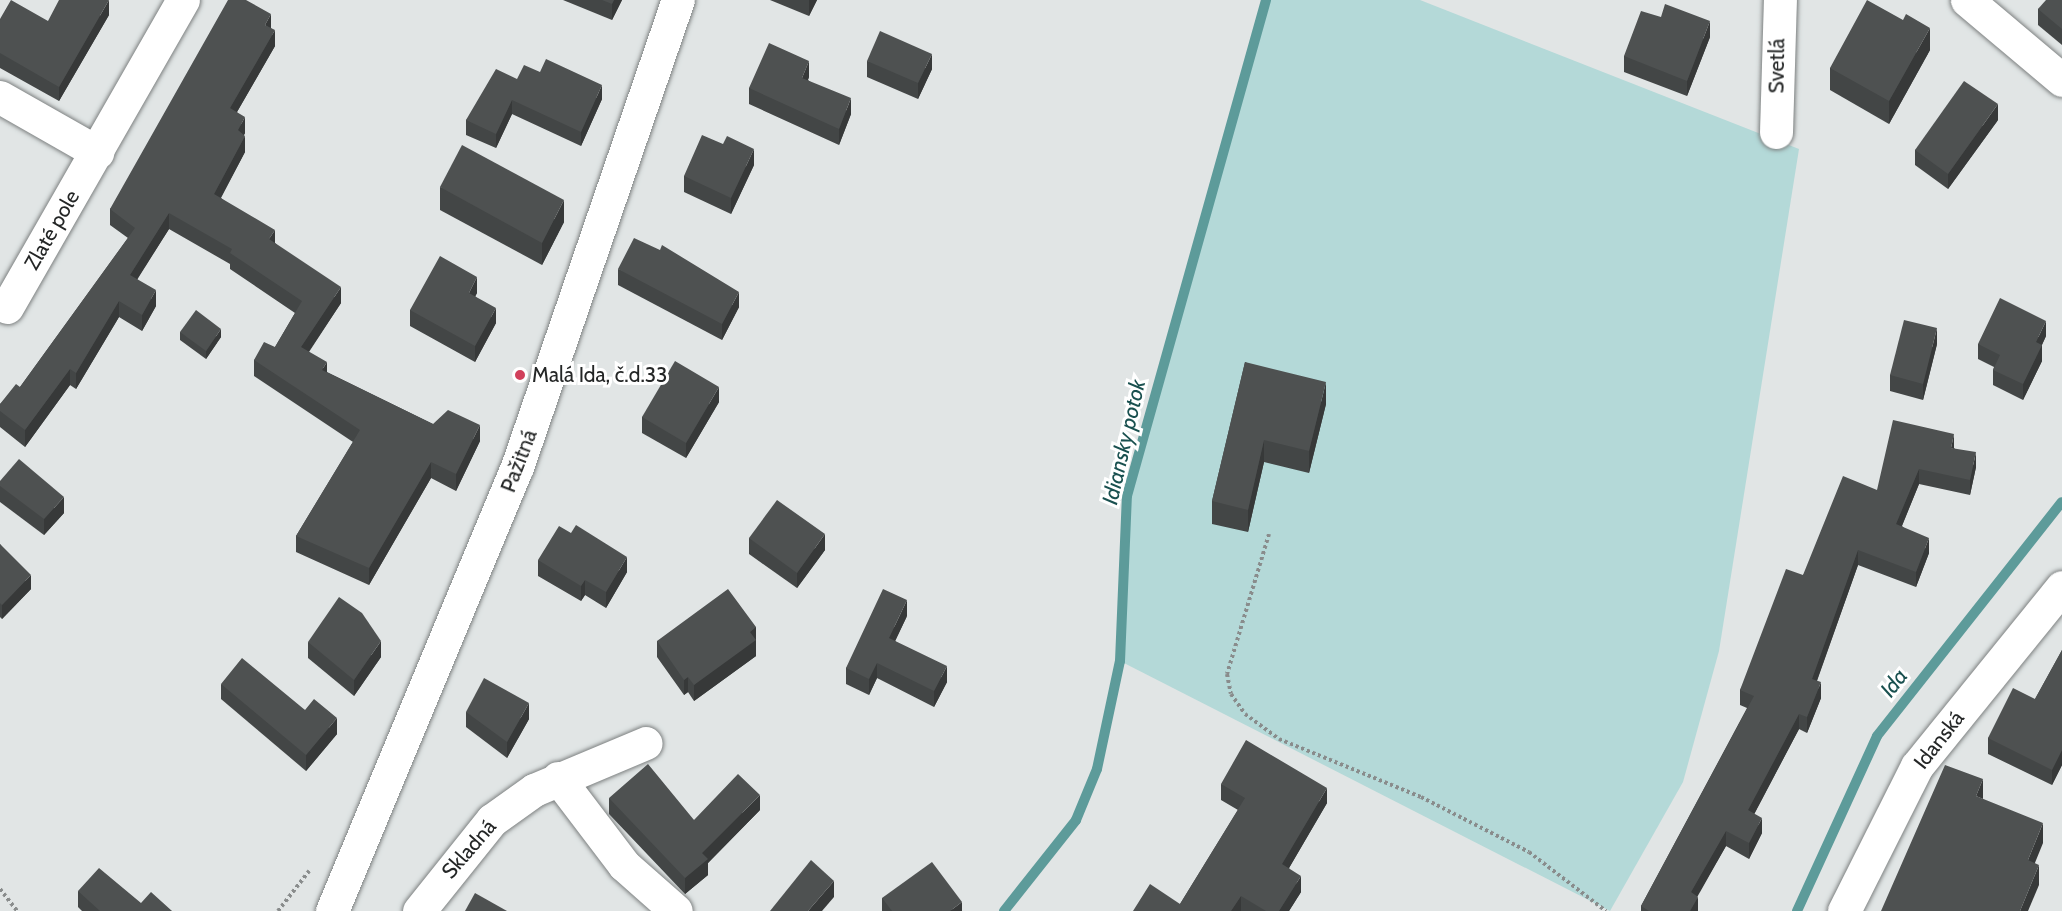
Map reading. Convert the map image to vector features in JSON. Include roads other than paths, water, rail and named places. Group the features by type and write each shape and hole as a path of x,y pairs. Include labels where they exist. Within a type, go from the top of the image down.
{"street":[{"name":"Zlaté pole","path":"7,307 183,0"},
{"name":"Pažitná","path":"332,911 517,467 678,0"},
{"name":"Svetlá","path":"1776,132 1780,0"},
{"path":"1981,4 2062,80"},
{"path":"0,97 97,153"},
{"name":"Idanská","path":"1844,911 1917,766 2062,587"},
{"name":"Skladná","path":"418,911 475,835 519,800 558,778 646,743"},
{"path":"558,778 624,865 676,911"}],"waterway":[{"name":"Idiansky potok","path":"1004,911 1076,820 1097,769 1120,661 1127,496 1266,0"},
{"name":"Ida","path":"1797,911 1877,736 2062,502"}],"place":[{"name":"Malá Ida, č.d.33","path":"520,375"}]}
